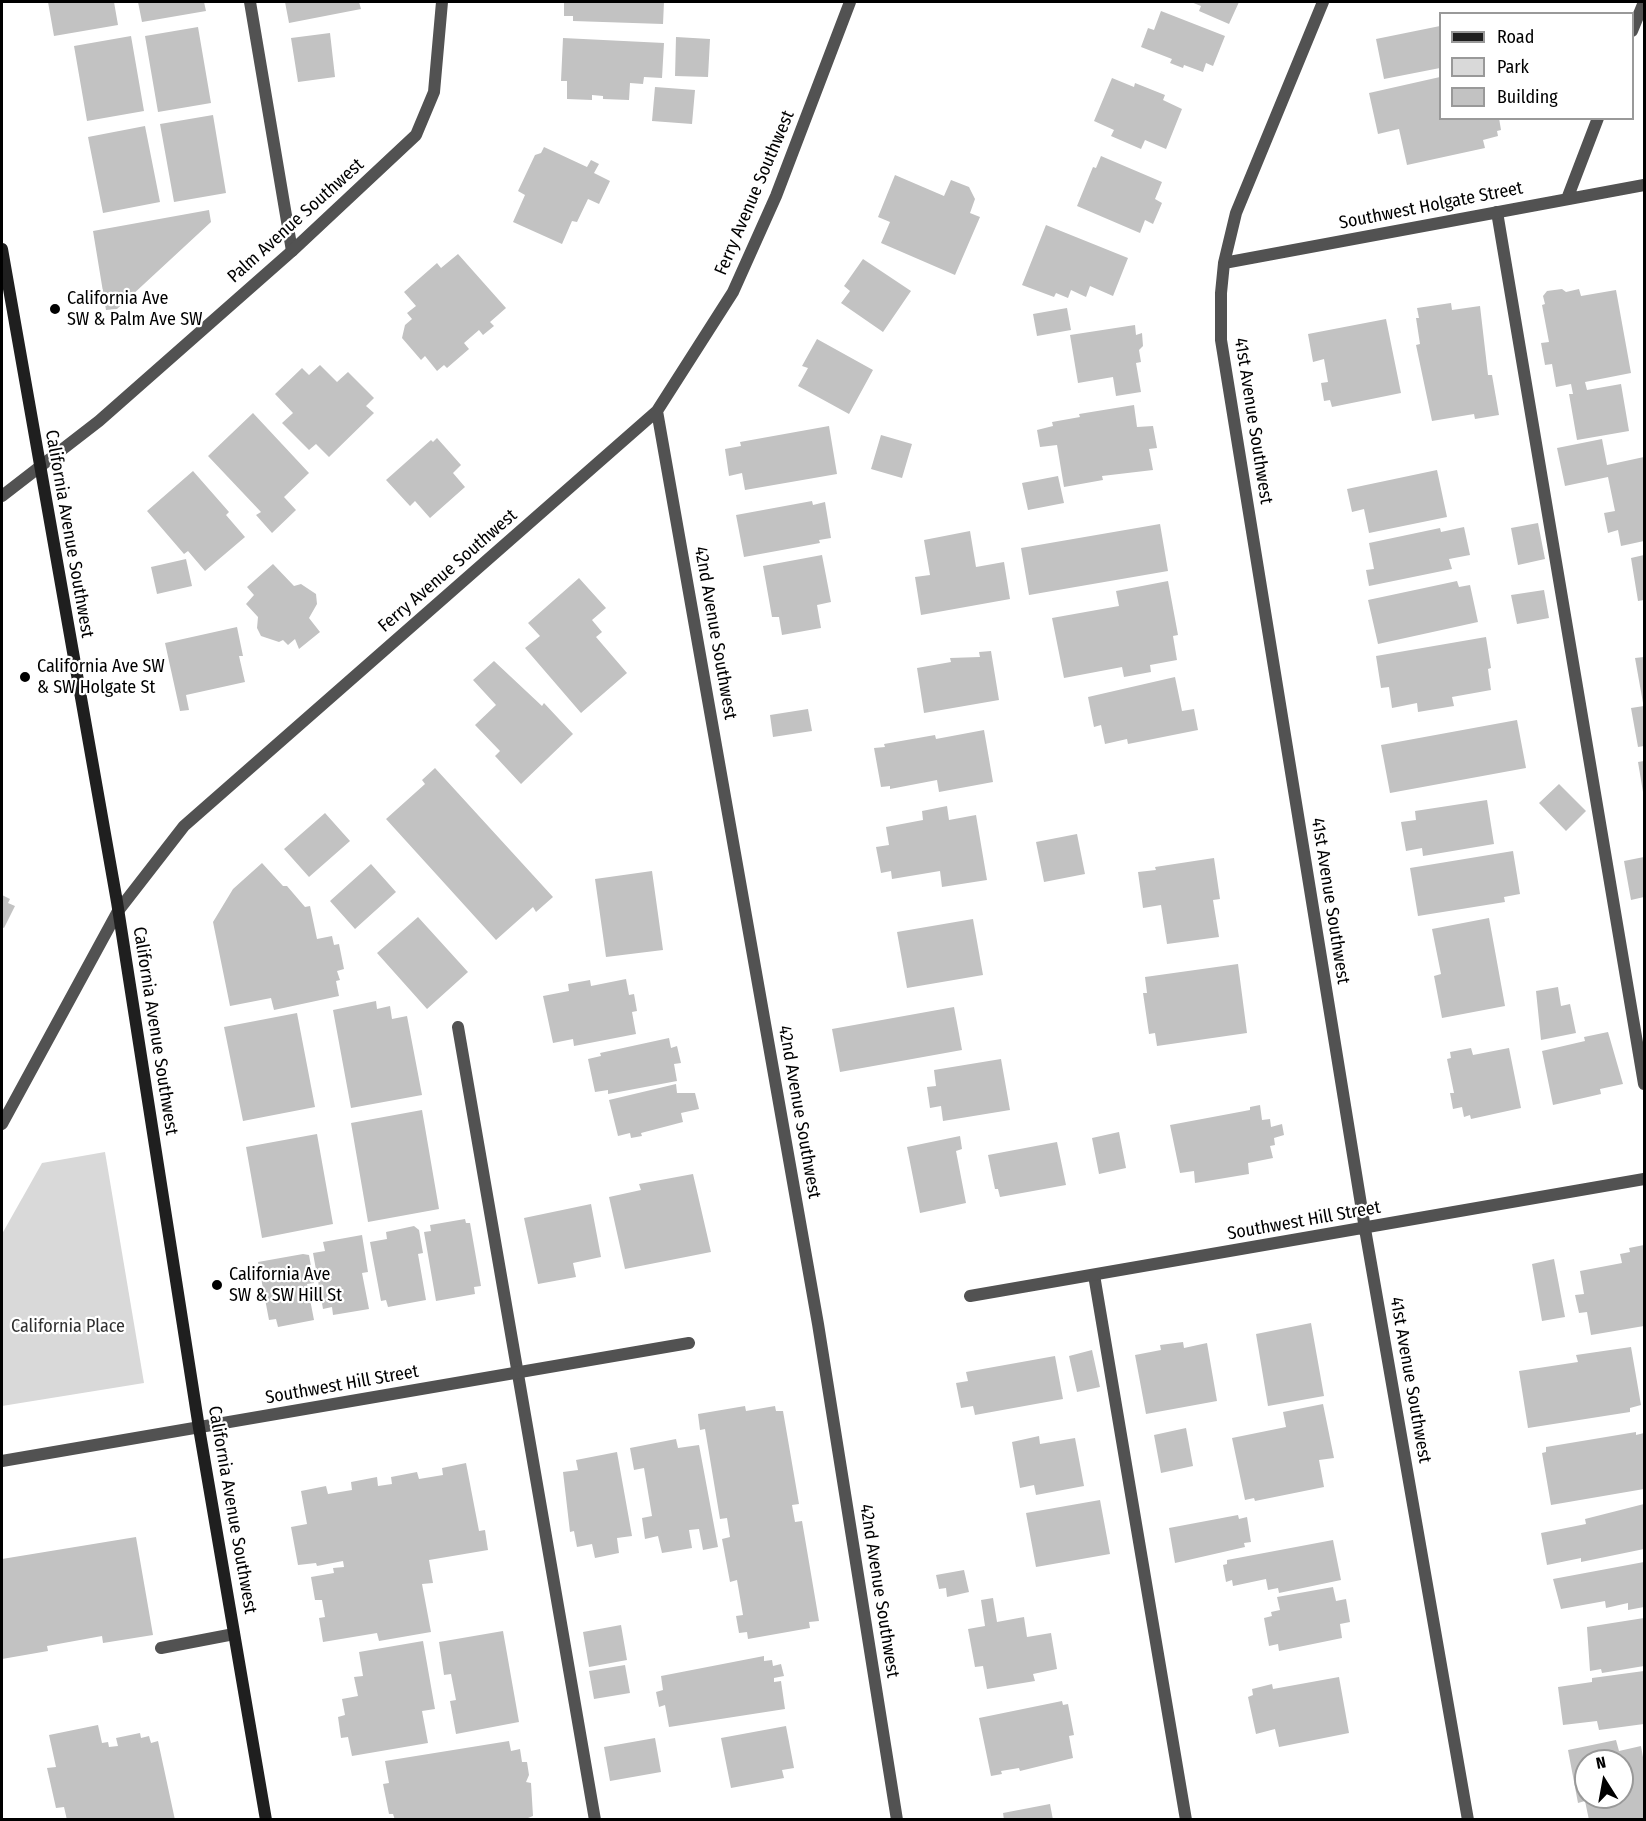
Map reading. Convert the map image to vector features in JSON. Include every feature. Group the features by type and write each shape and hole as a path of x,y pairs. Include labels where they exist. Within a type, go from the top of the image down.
{"main road":[{"name":"California Avenue Southwest","path":"2,249 118,911 199,1428 266,1820"}],"street":[{"path":"250,2 292,251"},
{"name":"Palm Avenue Southwest","path":"39,469 99,421 292,251 416,135 434,92 442,2"},
{"name":"Ferry Avenue Southwest","path":"2,1124 118,911 184,826 657,411 732,292 776,196 850,2"},
{"name":"41st Avenue Southwest","path":"1323,2 1236,213 1224,263 1221,293 1221,340 1365,1229 1468,1820"},
{"path":"1634,26 1644,2"},
{"path":"1567,199 1597,120"},
{"name":"Southwest Holgate Street","path":"1224,263 1644,185"},
{"path":"1497,212 1644,1084"},
{"name":"42nd Avenue Southwest","path":"657,411 818,1324 897,1820"},
{"path":"2,496 39,469"},
{"path":"458,1027 595,1820"},
{"name":"Southwest Hill Street","path":"970,1296 1644,1179"},
{"path":"1094,1275 1186,1820"},
{"name":"Southwest Hill Street","path":"2,1461 689,1343"},
{"path":"161,1648 234,1634"}],"green space":[{"name":"California Place","path":"105,1152 144,1383 2,1406 2,1234 42,1163"}],"building":[{"path":"48,2 114,2 118,25 54,36"},
{"path":"138,2 204,2 206,11 142,22"},
{"path":"285,2 359,2 361,9 289,23"},
{"path":"564,2 664,2 663,24 573,21 573,16 564,16"},
{"path":"1191,2 1239,2 1229,24 1199,11 1201,6"},
{"path":"1161,11 1225,36 1213,66 1206,63 1203,72 1184,65 1183,68 1170,63 1172,59 1141,47 1148,28 1154,30"},
{"path":"1439,26 1439,68 1384,79 1376,39"},
{"path":"198,27 211,103 158,112 145,36"},
{"path":"330,33 335,77 298,82 291,38"},
{"path":"131,36 144,111 87,121 74,46"},
{"path":"676,37 710,39 708,77 675,76"},
{"path":"563,38 664,43 662,78 644,77 643,84 630,83 629,100 603,99 603,96 592,95 592,100 567,99 567,81 561,81"},
{"path":"1439,77 1439,120 1499,120 1501,130 1497,131 1498,136 1483,140 1485,148 1407,165 1399,129 1378,134 1369,93"},
{"path":"1112,78 1134,87 1135,83 1165,95 1163,100 1182,109 1166,149 1145,140 1141,149 1111,136 1114,130 1094,121"},
{"path":"655,87 695,90 692,124 652,121"},
{"path":"213,115 226,193 174,202 160,124"},
{"path":"145,126 160,202 103,213 88,137"},
{"path":"544,147 587,167 591,160 599,164 594,173 610,181 599,204 588,199 577,222 572,221 562,244 513,222 525,195 518,191 535,155 541,153"},
{"path":"1101,156 1162,182 1155,199 1162,203 1153,224 1145,220 1140,233 1077,206 1093,167 1096,168"},
{"path":"895,175 944,196 951,180 969,187 975,199 970,213 980,217 955,275 881,243 890,222 878,217"},
{"path":"209,210 211,222 117,309 106,310 93,231"},
{"path":"1046,225 1128,258 1113,296 1090,286 1086,297 1071,290 1068,298 1056,293 1054,297 1022,285"},
{"path":"458,254 506,308 490,322 494,326 483,335 479,330 464,343 469,349 447,368 444,365 437,371 425,356 421,360 402,338 405,325 412,319 407,313 416,306 404,292 437,263 441,268"},
{"path":"863,259 911,291 883,332 841,303 850,291 844,286"},
{"path":"1562,289 1566,292 1579,289 1581,296 1616,290 1631,373 1585,382 1587,390 1621,384 1629,431 1577,440 1569,394 1573,394 1571,384 1556,387 1552,364 1545,365 1541,343 1549,342 1542,305 1545,304 1543,296 1547,291"},
{"path":"1451,303 1452,310 1480,306 1488,375 1492,375 1499,415 1475,419 1474,414 1432,421 1416,345 1420,344 1416,318 1419,318 1417,308"},
{"path":"1067,308 1071,330 1037,336 1033,314"},
{"path":"1386,319 1401,393 1332,407 1330,400 1324,401 1321,383 1328,382 1324,359 1313,362 1308,334"},
{"path":"1135,325 1136,335 1142,333 1143,346 1139,350 1141,362 1136,363 1141,392 1116,396 1113,377 1078,383 1070,335"},
{"path":"817,339 873,370 849,414 798,386 808,368 802,366"},
{"path":"320,365 337,382 348,372 374,398 366,406 374,413 329,457 316,444 309,450 282,423 293,413 275,394 302,368 309,375"},
{"path":"1134,405 1137,427 1153,426 1157,448 1149,449 1153,470 1102,476 1103,480 1064,487 1057,445 1040,447 1037,430 1053,426 1052,422 1080,417 1079,414"},
{"path":"253,413 309,473 284,497 296,510 272,533 256,515 261,512 208,456"},
{"path":"829,426 837,474 745,490 742,473 729,476 725,449 741,446 740,442"},
{"path":"881,435 912,444 902,478 871,469"},
{"path":"437,438 461,465 453,473 465,487 430,518 415,501 410,506 386,480 431,440 433,442"},
{"path":"1602,439 1607,465 1644,457 1644,541 1621,546 1618,530 1608,533 1604,513 1615,511 1608,477 1565,486 1557,448"},
{"path":"1437,470 1447,517 1369,533 1364,509 1352,512 1347,489"},
{"path":"193,471 229,512 226,515 245,537 205,571 188,551 184,554 147,511"},
{"path":"1058,476 1064,503 1028,510 1022,483"},
{"path":"812,501 813,505 825,502 831,538 819,540 820,543 744,557 736,515"},
{"path":"1538,523 1545,559 1518,565 1511,528"},
{"path":"1160,524 1168,571 1029,595 1021,548"},
{"path":"1464,527 1470,555 1449,559 1452,569 1369,586 1366,570 1374,569 1369,543 1440,528 1441,532"},
{"path":"970,531 976,567 1004,562 1010,599 921,615 915,577 930,575 924,540"},
{"path":"822,555 831,602 817,605 821,628 782,635 779,617 772,617 763,566"},
{"path":"1644,555 1644,600 1638,601 1631,558"},
{"path":"186,559 192,586 157,594 151,567"},
{"path":"273,564 294,586 301,584 316,594 317,604 309,618 320,632 299,649 295,639 288,645 283,640 279,642 261,636 257,628 258,617 246,604 254,595 247,587"},
{"path":"579,578 606,608 592,620 602,632 596,637 627,673 581,713 525,648 540,636 528,623"},
{"path":"1168,581 1178,635 1173,636 1177,660 1150,665 1151,672 1124,677 1122,667 1064,678 1052,618 1119,606 1116,591"},
{"path":"1457,581 1459,587 1470,585 1478,622 1378,644 1368,600"},
{"path":"1544,590 1549,618 1517,624 1511,595"},
{"path":"237,627 243,656 239,656 245,682 186,695 189,710 180,711 165,643"},
{"path":"1486,637 1491,668 1488,669 1491,690 1452,697 1454,706 1418,712 1417,703 1392,708 1389,687 1381,688 1376,656"},
{"path":"991,651 999,700 924,713 917,668 951,662 950,658 980,657 979,652"},
{"path":"1644,657 1644,703 1643,703 1635,658"},
{"path":"494,661 542,706 544,703 573,734 521,784 495,756 500,751 475,725 496,705 473,680"},
{"path":"1175,677 1182,711 1194,709 1198,730 1128,744 1127,739 1105,744 1101,725 1094,727 1088,697"},
{"path":"1644,706 1644,746 1638,747 1631,708"},
{"path":"808,709 812,731 773,737 770,715"},
{"path":"1517,720 1526,768 1390,793 1381,745"},
{"path":"984,730 993,782 939,792 937,780 890,789 890,786 881,787 874,748 885,747 884,744 935,735 936,739"},
{"path":"1644,761 1644,791 1643,792 1638,762"},
{"path":"435,768 553,897 536,912 533,907 496,940 386,819 425,784 422,780"},
{"path":"1559,784 1586,811 1566,831 1539,803"},
{"path":"1487,800 1494,844 1423,856 1422,848 1406,851 1401,822 1416,820 1415,811"},
{"path":"947,806 949,820 976,815 987,880 942,887 940,871 892,879 891,871 881,873 876,847 889,845 886,827 923,820 922,811"},
{"path":"325,813 350,841 309,877 284,849"},
{"path":"1077,834 1085,874 1044,882 1036,842"},
{"path":"1513,851 1520,894 1504,897 1505,902 1418,916 1410,868"},
{"path":"1644,857 1644,897 1631,900 1624,861"},
{"path":"1214,858 1220,899 1213,900 1219,937 1167,944 1161,905 1143,908 1138,872 1156,870 1155,867"},
{"path":"262,863 283,886 287,886 305,907 310,906 317,939 332,936 334,945 339,944 344,969 337,971 340,980 336,981 339,996 274,1010 271,998 230,1006 213,922 233,889"},
{"path":"371,864 396,892 355,929 330,901"},
{"path":"652,871 663,950 606,957 595,879"},
{"path":"2,895 10,899 8,903 15,906 4,928 2,927"},
{"path":"418,917 468,972 427,1009 377,953"},
{"path":"1489,918 1505,1006 1442,1018 1434,976 1441,974 1432,929"},
{"path":"973,919 983,975 907,988 897,932"},
{"path":"1238,964 1247,1033 1157,1046 1155,1033 1149,1034 1143,993 1147,993 1145,977"},
{"path":"626,979 629,995 634,994 637,1011 632,1012 636,1034 574,1046 573,1039 553,1043 543,996 569,991 568,984 590,980 591,986"},
{"path":"1558,987 1561,1006 1570,1004 1576,1033 1541,1040 1536,991"},
{"path":"376,1001 377,1009 390,1006 392,1019 407,1016 422,1095 351,1108 333,1010"},
{"path":"954,1007 962,1050 840,1072 832,1029"},
{"path":"297,1013 315,1107 243,1121 224,1027"},
{"path":"1608,1032 1623,1084 1600,1089 1601,1094 1553,1105 1542,1051 1585,1041 1584,1037"},
{"path":"669,1038 671,1048 677,1046 681,1063 674,1064 677,1081 608,1094 608,1090 595,1092 588,1059 601,1056 600,1053"},
{"path":"1471,1048 1473,1055 1509,1048 1521,1108 1471,1119 1470,1115 1464,1117 1462,1107 1453,1109 1450,1093 1454,1093 1447,1059 1451,1058 1450,1052"},
{"path":"1001,1059 1010,1110 943,1121 941,1106 930,1108 927,1087 936,1086 934,1070"},
{"path":"676,1084 677,1093 695,1093 699,1109 681,1113 683,1122 641,1133 642,1136 631,1138 630,1133 618,1136 609,1100"},
{"path":"1260,1105 1262,1120 1270,1119 1271,1127 1282,1124 1284,1135 1274,1138 1275,1145 1270,1146 1273,1158 1248,1163 1249,1174 1195,1183 1194,1171 1180,1173 1170,1125 1250,1110 1250,1107"},
{"path":"422,1110 439,1209 368,1222 351,1123"},
{"path":"1119,1132 1126,1168 1099,1174 1092,1138"},
{"path":"317,1134 333,1224 262,1238 246,1147"},
{"path":"960,1136 962,1149 956,1151 966,1203 920,1213 907,1147"},
{"path":"1057,1142 1066,1185 1000,1197 998,1189 995,1189 988,1155"},
{"path":"693,1174 711,1252 625,1269 609,1197 641,1190 639,1184"},
{"path":"591,1204 601,1257 573,1263 576,1277 538,1284 524,1218"},
{"path":"465,1219 466,1223 470,1223 481,1286 474,1287 475,1294 436,1301 424,1232 431,1231 430,1225"},
{"path":"414,1226 419,1230 423,1253 418,1254 426,1300 388,1307 386,1300 381,1301 370,1242 387,1239 386,1232"},
{"path":"362,1235 368,1272 362,1273 369,1309 333,1315 332,1307 323,1309 313,1253 325,1251 323,1242"},
{"path":"1644,1245 1644,1326 1591,1335 1587,1312 1579,1313 1575,1295 1584,1294 1580,1271 1622,1263 1620,1254 1630,1252 1629,1248"},
{"path":"303,1254 309,1255 314,1283 307,1284 314,1320 278,1327 276,1319 269,1320 258,1262"},
{"path":"1554,1259 1565,1317 1542,1321 1532,1264"},
{"path":"1311,1323 1324,1396 1268,1406 1256,1334"},
{"path":"1183,1342 1184,1348 1207,1343 1217,1401 1146,1414 1135,1355 1161,1350 1160,1345"},
{"path":"1631,1347 1641,1405 1630,1408 1630,1412 1528,1428 1519,1371 1578,1362 1576,1355"},
{"path":"1092,1350 1100,1387 1077,1392 1069,1356"},
{"path":"1055,1356 1063,1399 975,1415 973,1406 961,1408 956,1383 968,1381 966,1372"},
{"path":"1323,1404 1334,1458 1319,1460 1324,1487 1255,1501 1254,1498 1245,1500 1232,1438 1286,1427 1283,1412"},
{"path":"745,1406 746,1411 775,1406 776,1411 783,1411 799,1504 792,1505 795,1522 802,1521 819,1621 809,1622 810,1628 748,1639 747,1632 739,1633 736,1616 743,1615 737,1580 730,1582 722,1539 730,1537 727,1518 720,1519 705,1429 700,1430 698,1414"},
{"path":"1186,1428 1193,1466 1161,1473 1154,1435"},
{"path":"1636,1432 1636,1435 1644,1433 1644,1489 1551,1505 1542,1453 1546,1452 1546,1447"},
{"path":"1039,1436 1040,1444 1075,1438 1084,1486 1036,1495 1034,1485 1020,1488 1012,1442"},
{"path":"676,1439 678,1448 699,1445 718,1547 703,1550 699,1529 689,1530 692,1548 662,1553 658,1536 645,1539 642,1518 652,1516 644,1468 634,1470 630,1448"},
{"path":"617,1452 632,1536 617,1538 619,1553 595,1558 592,1544 577,1547 574,1531 570,1532 563,1472 578,1470 576,1460"},
{"path":"466,1463 479,1531 485,1530 488,1550 429,1560 433,1583 422,1584 431,1632 379,1641 377,1633 323,1642 319,1618 325,1617 322,1600 315,1600 311,1577 334,1573 333,1568 344,1567 343,1561 317,1566 316,1563 298,1565 291,1527 307,1524 301,1491 326,1486 328,1494 352,1490 351,1482 377,1477 378,1486 392,1484 391,1477 417,1472 419,1479 443,1475 442,1468"},
{"path":"1100,1500 1110,1554 1036,1567 1026,1513"},
{"path":"1644,1504 1644,1549 1581,1562 1581,1558 1547,1565 1541,1533 1586,1524 1585,1519"},
{"path":"1238,1515 1239,1519 1247,1517 1251,1542 1244,1543 1245,1547 1175,1563 1169,1528"},
{"path":"136,1537 153,1635 103,1643 102,1636 47,1646 48,1651 2,1659 2,1559"},
{"path":"1333,1540 1341,1580 1279,1593 1278,1588 1268,1590 1266,1579 1233,1586 1232,1580 1226,1582 1223,1565 1227,1564 1227,1560"},
{"path":"1644,1562 1644,1607 1628,1610 1628,1603 1606,1608 1605,1601 1561,1609 1553,1579"},
{"path":"964,1570 969,1592 947,1597 946,1588 939,1589 936,1575"},
{"path":"1333,1587 1336,1601 1346,1599 1350,1622 1340,1624 1342,1638 1279,1651 1278,1644 1269,1646 1264,1618 1272,1616 1271,1612 1280,1610 1277,1597"},
{"path":"993,1598 997,1622 1024,1617 1027,1637 1051,1633 1057,1669 1033,1674 1035,1681 987,1689 983,1666 975,1667 968,1629 985,1626 981,1600"},
{"path":"1644,1618 1644,1666 1602,1673 1601,1669 1590,1671 1587,1627"},
{"path":"621,1625 627,1660 589,1667 583,1632"},
{"path":"503,1631 519,1722 456,1734 450,1701 456,1700 451,1674 444,1675 439,1642"},
{"path":"423,1641 435,1709 422,1711 428,1743 352,1756 348,1737 341,1738 338,1717 345,1715 342,1699 358,1696 354,1677 363,1676 359,1652"},
{"path":"764,1656 764,1661 772,1660 773,1666 781,1664 784,1676 774,1678 774,1682 781,1681 785,1709 669,1727 665,1705 659,1707 656,1692 663,1690 661,1676"},
{"path":"625,1665 630,1693 594,1699 589,1671"},
{"path":"1644,1671 1644,1724 1599,1730 1597,1721 1563,1725 1558,1687 1592,1682 1592,1678"},
{"path":"1339,1677 1349,1733 1279,1747 1275,1729 1256,1734 1248,1697 1253,1695 1252,1689 1272,1684 1273,1689"},
{"path":"1062,1701 1063,1705 1068,1704 1074,1735 1069,1736 1073,1758 1020,1771 1019,1768 1001,1771 1002,1774 991,1776 979,1718"},
{"path":"98,1725 102,1743 108,1742 109,1747 118,1746 116,1738 140,1733 141,1738 149,1736 151,1743 158,1741 175,1820 67,1820 64,1807 56,1808 47,1768 56,1767 49,1735"},
{"path":"786,1726 794,1768 782,1770 784,1778 731,1788 721,1738"},
{"path":"655,1738 661,1772 610,1781 604,1747"},
{"path":"1616,1740 1618,1749 1574,1749 1574,1782 1568,1750"},
{"path":"509,1741 511,1751 520,1749 522,1762 527,1762 529,1775 526,1782 531,1783 533,1816 523,1820 395,1820 393,1814 389,1814 383,1784 389,1783 385,1761"},
{"path":"1641,1746 1644,1763 1644,1820 1589,1820 1587,1809 1634,1809 1634,1749 1628,1749"},
{"path":"1050,1804 1053,1820 1004,1820 1003,1813"}],"place":[{"name":"California Ave SW & Palm Ave SW","path":"55,309"},
{"name":"California Ave SW & SW Holgate St","path":"25,677"},
{"name":"California Ave SW & SW Hill St","path":"217,1285"}]}
